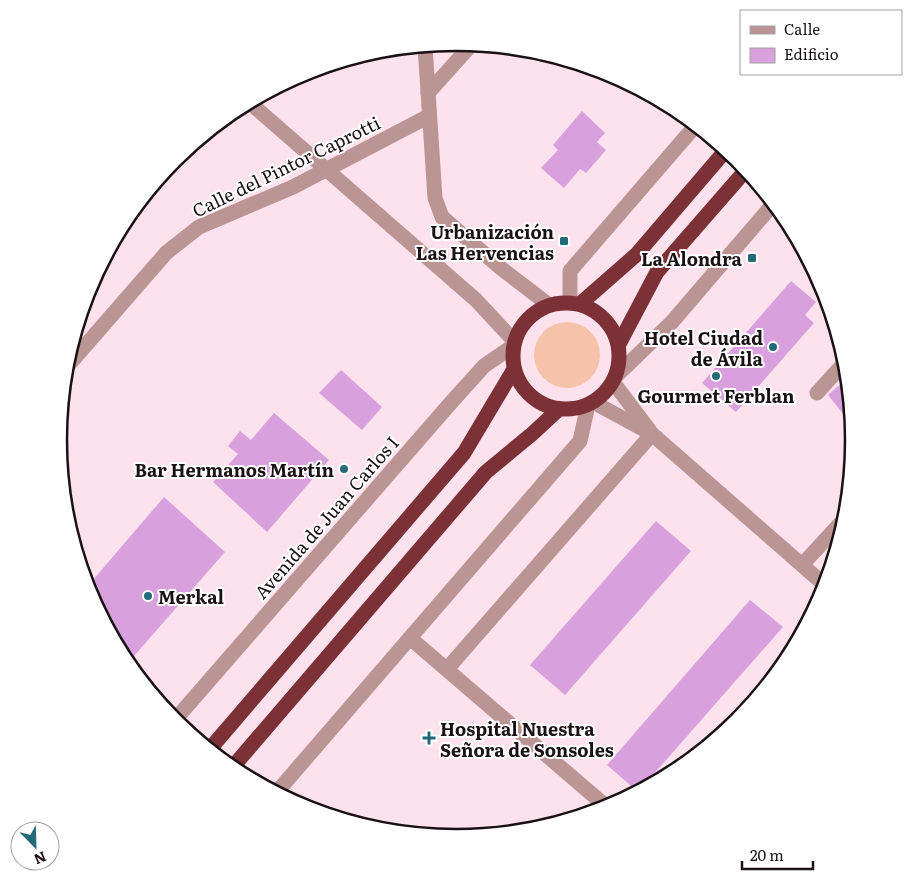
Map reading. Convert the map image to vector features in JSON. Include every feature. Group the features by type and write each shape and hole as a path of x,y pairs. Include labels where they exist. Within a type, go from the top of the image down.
{"highway":[{"path":"575,303 636,254 721,156"},
{"path":"619,344 605,318 575,303 549,305 527,319 514,344 514,369 523,388 539,402 559,409 591,403 614,379 619,344 657,272 741,176"},
{"path":"214,745 464,453 514,369"},
{"path":"237,762 486,472 559,409"}],"street":[{"path":"428,93 465,51"},
{"path":"425,53 435,198 442,217 502,269 549,305"},
{"path":"255,107 476,300 514,344"},
{"name":"Calle del Pintor Caprotti","path":"76,357 166,253 199,227 326,170 429,116"},
{"path":"575,303 570,271 691,131"},
{"path":"769,210 672,322 614,379 652,434 819,580"},
{"name":"Avenida de Juan Carlos I","path":"180,715 484,366 514,344"},
{"path":"817,393 839,369"},
{"path":"280,788 580,441 591,403 652,434"},
{"path":"447,669 652,434"},
{"path":"802,565 835,528"},
{"path":"410,638 601,802"}],"shaded area":[{"path":"561,322 573,322 585,327 595,337 600,349 598,368 585,383 573,388 561,388 549,383 539,373 534,361 534,349 539,337 549,327"}],"building":[{"path":"582,111 605,133 597,142 606,150 586,173 580,169 564,188 541,168 558,150 553,145"},
{"name":"Hotel Ciudad de Ávila","path":"791,281 816,302 805,315 814,323 736,412 702,383"},
{"path":"341,370 382,407 362,430 319,393"},
{"path":"841,383 844,415 828,395"},
{"path":"274,413 329,460 267,532 213,482 238,454 228,446 240,431 251,440"},
{"path":"164,497 225,552 133,658 107,613 93,580"},
{"path":"656,521 691,551 565,695 530,665"},
{"path":"750,600 783,627 650,779 633,787 607,765"}],"place":[{"name":"Urbanización Las Hervencias","path":"564,241"},
{"name":"La Alondra","path":"752,258"},
{"name":"Hotel Ciudad de Ávila","path":"773,347"},
{"name":"Gourmet Ferblan","path":"716,376"},
{"name":"Bar Hermanos Martín","path":"344,469"},
{"name":"Merkal","path":"148,596"},
{"name":"Hospital Nuestra Señora de Sonsoles","path":"429,738"}]}
